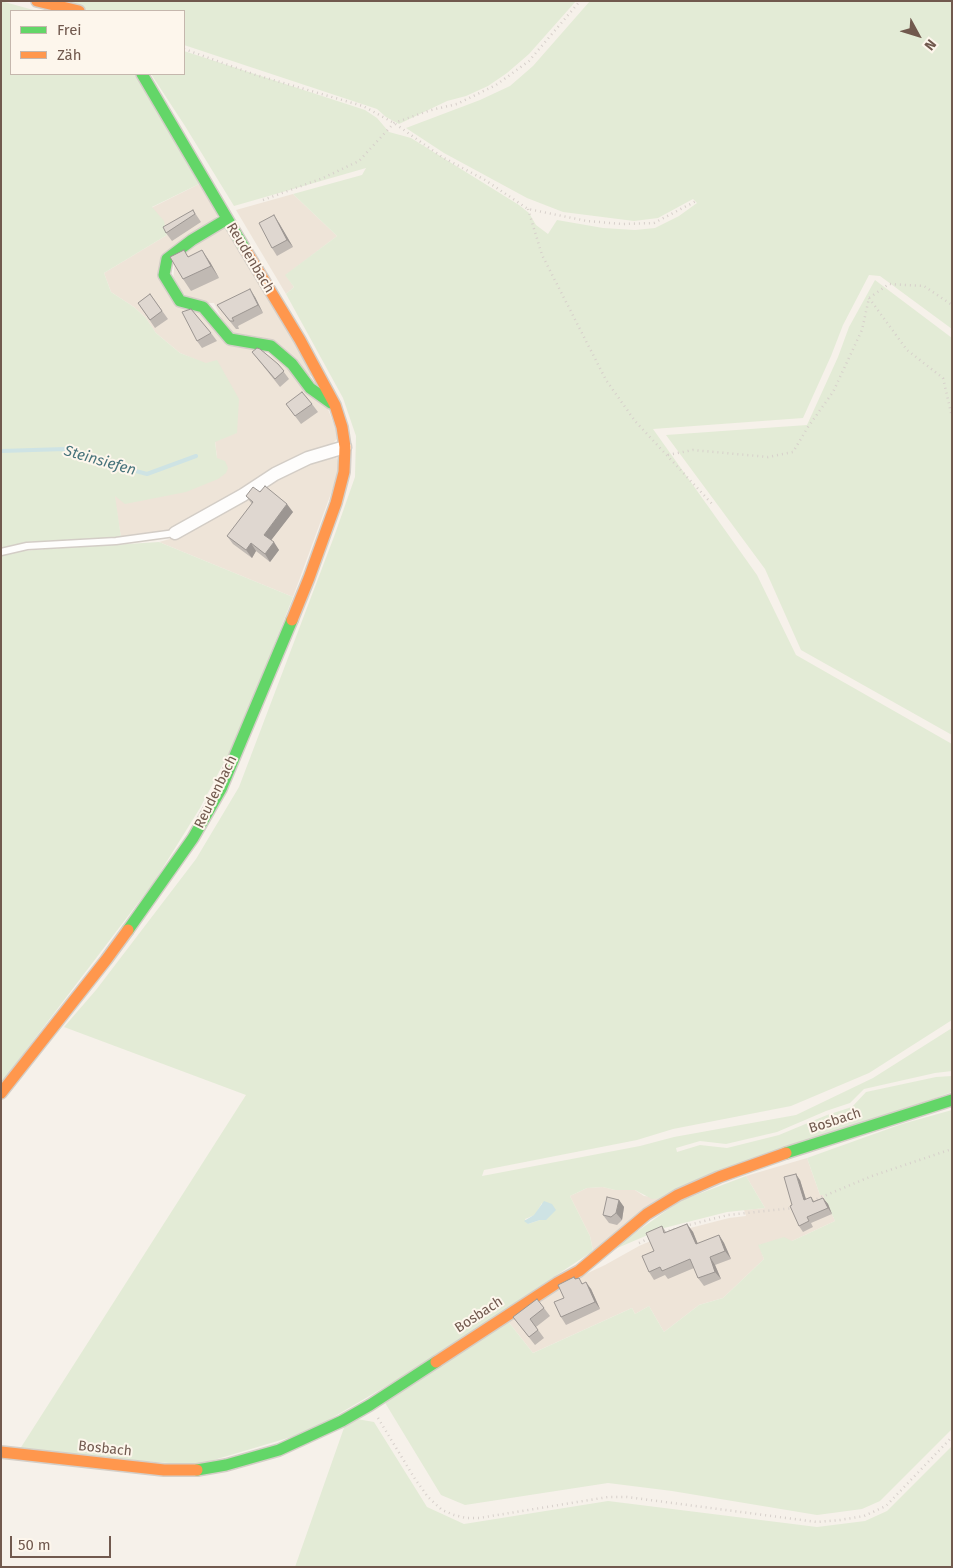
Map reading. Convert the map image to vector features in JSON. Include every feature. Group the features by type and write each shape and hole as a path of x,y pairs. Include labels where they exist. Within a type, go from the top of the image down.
{"street":[{"path":"37,1 75,10"},
{"name":"Reudenbach","path":"1,1092 106,960 193,838 221,789 309,578 336,504 344,472 345,447 342,427 334,405 300,340 143,75"},
{"path":"227,219 192,240 167,259 164,276 180,301 203,307 230,339 271,346 292,364 310,388 334,405"},
{"path":"175,533 243,495 275,474 308,458 345,447"},
{"name":"Bosbach","path":"1,1452 164,1470 198,1470 226,1465 279,1450 342,1421 370,1405 557,1283 579,1271 647,1214 678,1195 719,1176 799,1148 952,1100"}],"lane":[{"path":"1,552 27,546 116,541 175,533"}],"path":[{"path":"263,200 323,178 359,161 394,123 431,110 457,104 496,85 529,61 580,1"},
{"path":"185,49 256,75 363,106 394,123 442,157 485,180 528,209 587,221 622,224 654,223 698,200"},
{"path":"528,209 542,255 606,380 635,420 714,506"},
{"path":"668,455 693,450 768,457 793,452 832,392 862,330 869,298 889,284 924,286 952,305"},
{"path":"869,298 907,350 944,378 952,417"},
{"path":"811,1202 872,1176 952,1149"},
{"path":"634,1246 658,1233 728,1215 795,1208"},
{"path":"370,1405 428,1497 442,1510 466,1518 479,1518 608,1497 627,1497 817,1522 864,1516 886,1506 952,1437"}],"shaded area":[{"path":"199,184 218,215 163,277 238,346 268,348 326,404 339,437 333,443 282,466 167,533 121,537 114,495 217,458 206,364 180,353 156,333 146,318 134,307 111,292 104,273 167,235 163,221 151,208"},
{"path":"293,194 337,236 286,275 294,287 286,294 236,210"},
{"path":"224,224 319,380 230,335 214,303 199,303 187,297 173,282 175,257"},
{"path":"324,457 336,457 341,466 293,597 159,542 177,537 268,483"},
{"path":"807,1158 820,1195 823,1194 835,1221 792,1241 759,1245 764,1259 723,1298 699,1305 664,1332 649,1306 635,1314 632,1308 533,1353 507,1320 560,1286 605,1265 639,1246 667,1234 729,1218 746,1216 744,1210 765,1208 746,1176"},
{"path":"603,1187 615,1190 635,1190 644,1196 662,1198 593,1251 590,1236 570,1196 587,1188"},
{"path":"544,1201 552,1204 556,1210 546,1220 528,1224 524,1221 534,1215"}],"green space":[{"path":"1,1 33,10 10,10 10,75 136,75 199,184 152,207 164,221 167,235 104,273 111,292 134,307 146,318 156,333 180,353 206,363 217,360 239,399 237,433 215,442 217,458 225,461 228,468 226,473 218,479 186,492 125,504 115,496 121,537 26,542 1,548"},
{"path":"58,1 576,1 529,54 507,73 488,86 466,96 447,101 399,124 386,117 377,109 185,45 185,10 87,10"},
{"path":"590,1 952,1 952,329 880,276 869,275 843,325 803,418 653,429 757,575 796,655 952,744 952,1020 869,1073 791,1106 673,1129 637,1140 484,1170 482,1176 640,1146 674,1137 796,1115 873,1078 952,1028 952,1071 864,1089 850,1103 777,1132 726,1144 700,1141 676,1148 677,1152 700,1145 727,1148 779,1135 852,1107 866,1092 936,1077 952,1076 952,1092 662,1198 652,1199 635,1190 615,1190 603,1187 587,1188 570,1196 590,1236 593,1251 412,1371 308,1432 197,1465 18,1452 246,1095 64,1027 96,990 196,859 239,787 355,477 356,436 343,398 286,294 294,287 285,275 337,236 293,194 362,175 366,168 234,206 152,75 185,75 185,51 365,110 377,118 389,132 411,138 519,205 529,213 536,225 548,234 557,220 603,228 635,230 655,228 679,216 697,203 693,199 658,218 634,221 563,212 527,198 444,153 406,128 480,100 510,86 533,66","holes":["542,1203 546,1220 528,1224 525,1219 535,1215"]},
{"path":"875,280 952,338 952,735 801,650 765,569 666,435 807,425 838,357 849,327"},
{"path":"159,542 293,597 240,732 200,808 154,882 1,1083 1,556 22,551"},
{"path":"952,1110 952,1429 880,1501 862,1509 817,1515 672,1491 608,1483 465,1505 441,1495 384,1401 507,1320 533,1353 632,1308 635,1314 649,1306 664,1332 699,1305 723,1298 764,1259 758,1245 784,1237 792,1241 835,1221 823,1195 820,1195 807,1158 902,1124"},
{"path":"746,1176 765,1208 727,1212 664,1228 608,1252 680,1201"},
{"path":"357,1419 374,1422 427,1507 464,1524 608,1501 817,1527 865,1521 887,1511 952,1446 952,1567 295,1567 345,1425"}],"building":[{"path":"193,210 195,214 166,233 163,227"},
{"path":"274,215 287,240 272,248 259,223"},
{"path":"184,250 188,257 202,250 211,266 183,279 170,257"},
{"path":"250,289 258,305 232,318 234,321 230,321 217,305"},
{"path":"150,294 162,311 150,320 138,303"},
{"path":"191,309 211,333 197,341 182,312"},
{"path":"257,348 284,371 275,379 252,352"},
{"path":"302,392 312,404 295,416 286,404"},
{"path":"265,486 287,504 264,535 274,542 265,554 251,543 246,550 227,536 253,502 246,496 253,487 260,492"},
{"path":"796,1174 804,1200 811,1197 813,1202 823,1198 828,1208 807,1217 809,1221 799,1226 790,1206 792,1205 784,1177"},
{"path":"607,1197 619,1200 616,1213 611,1217 603,1215"},
{"path":"687,1224 696,1244 719,1235 725,1251 710,1257 715,1272 698,1278 690,1259 662,1271 660,1267 649,1272 642,1256 654,1251 646,1233 662,1226 664,1233"},
{"path":"574,1277 575,1279 579,1278 582,1284 586,1282 595,1302 561,1317 554,1302 564,1298 558,1285"},
{"path":"537,1299 544,1308 530,1319 538,1330 529,1337 513,1317"}],"waterway":[{"name":"Steinsiefen","path":"1,451 65,449 147,474 196,456"}],"traffic: fast":[{"path":"143,75 245,249"},
{"path":"227,219 192,240 167,259 164,275 180,301 203,307 230,339 271,346 292,364 310,388 331,403"},
{"path":"128,930 193,838 221,789 292,620"},
{"path":"786,1153 952,1100"},
{"path":"197,1470 226,1465 279,1450 342,1421 436,1362"}],"traffic: slow":[{"path":"37,1 75,10"},
{"path":"245,249 300,340 335,405 342,427 345,447 344,472 336,503 292,620"},
{"path":"1,1093 128,930"},
{"path":"436,1362 557,1283 579,1271 647,1214 678,1195 719,1177 786,1153"},
{"path":"1,1452 164,1470 197,1470"}]}
